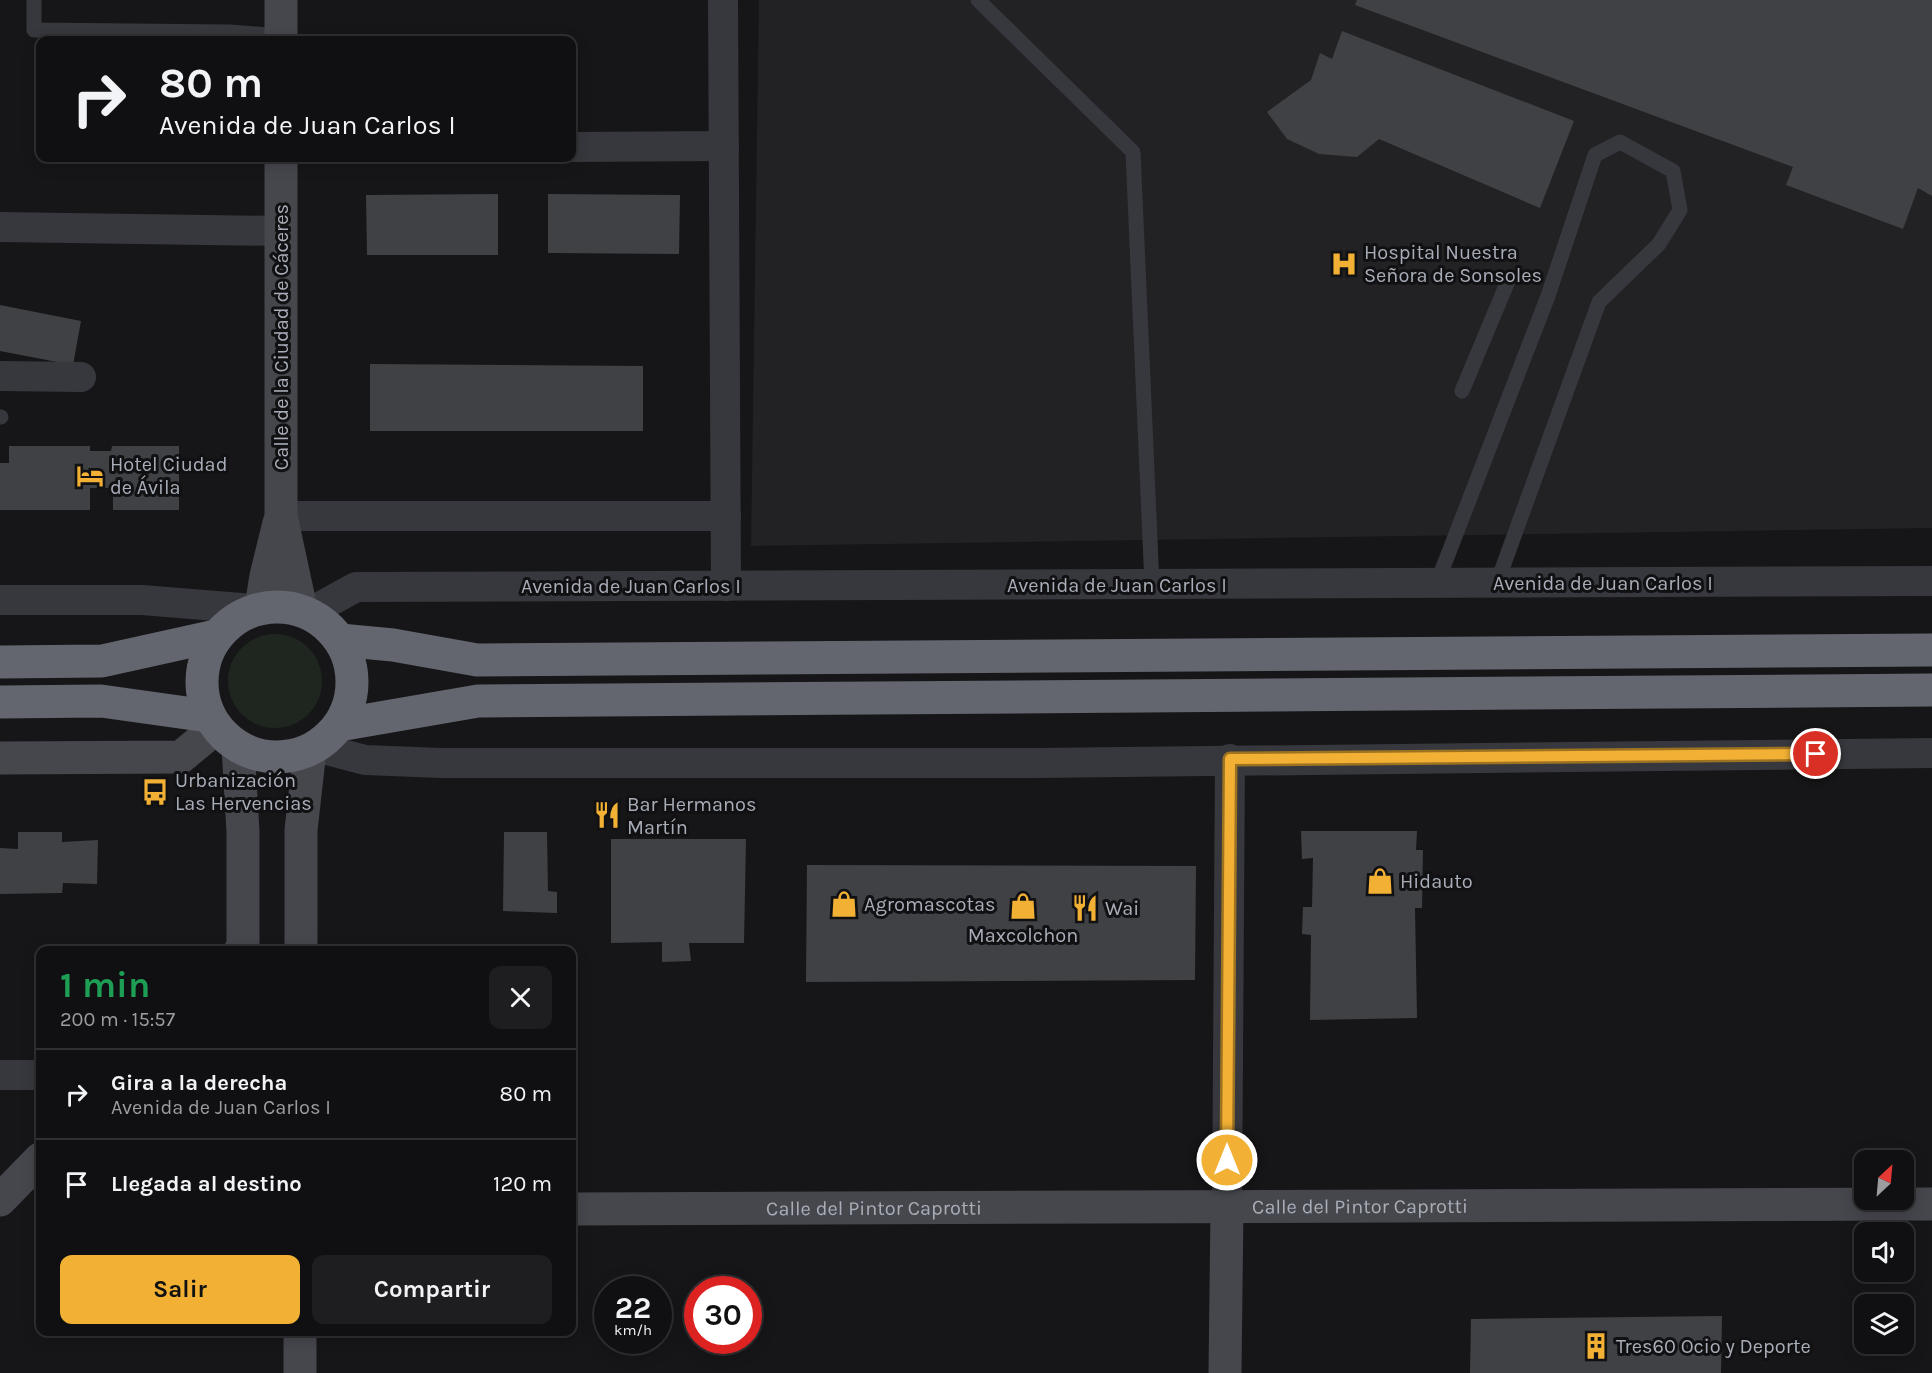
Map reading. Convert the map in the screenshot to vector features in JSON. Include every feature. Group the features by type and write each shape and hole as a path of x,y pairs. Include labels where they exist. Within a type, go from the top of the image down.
{"highway":[{"path":"0,662 102,661 215,636 257,608 305,611 340,640 351,668 351,698 322,741"},
{"path":"215,636 200,675 221,730"},
{"path":"340,640 393,645 477,660 1932,650"},
{"path":"0,702 101,701 221,730 273,758 322,741 478,701 1932,690"}],"street":[{"path":"281,0 281,36"},
{"path":"723,0 726,586"},
{"path":"576,147 724,146"},
{"name":"Calle de la Ciudad de Cáceres","path":"257,608 281,516 281,162"},
{"path":"0,227 281,231"},
{"path":"0,376 81,377"},
{"path":"281,516 726,516"},
{"name":"Calle de la Ciudad de Cáceres","path":"281,516 305,611"},
{"name":"Avenida de Juan Carlos I","path":"305,611 356,587 1932,582"},
{"path":"0,600 142,600 257,608"},
{"path":"0,758 181,757 221,730 243,843 242,946"},
{"path":"301,946 301,830 322,741 365,760 441,763 1037,763 1230,759 1932,753"},
{"path":"1225,1373 1230,759"},
{"path":"0,1075 36,1075"},
{"path":"0,1200 36,1164"},
{"name":"Calle del Pintor Caprotti","path":"576,1209 1932,1204"},
{"path":"300,1336 300,1373"}],"lane":[{"path":"34,0 34,30 230,32 264,36"},
{"path":"987,2 1133,152 1152,585"},
{"path":"1437,583 1548,296 1595,155 1620,142 1673,171 1680,210 1659,244 1599,302 1497,583"},
{"path":"1462,391 1508,281"}],"shaded area":[{"name":"Hospital Nuestra Señora de Sonsoles","path":"759,0 1932,0 1932,528 751,546"},
{"path":"275,634 293,637 309,647 319,663 322,681 319,699 309,715 293,725 275,728 257,725 241,715 231,699 228,681 231,663 241,647 257,637"}],"building":[{"path":"1357,0 1932,0 1932,196 1918,188 1903,229 1786,185 1793,167 1355,5"},
{"path":"1342,31 1574,121 1540,208 1379,139 1357,157 1319,154 1287,139 1267,112 1311,80 1320,53 1332,59"},
{"path":"498,194 498,255 367,255 366,195"},
{"path":"548,194 680,195 679,254 548,253"},
{"path":"0,305 81,321 73,365 0,351"},
{"path":"370,364 643,366 643,431 370,431"},
{"name":"Hotel Ciudad de Ávila","path":"9,446 90,446 90,451 111,451 112,446 179,446 179,510 113,510 113,488 90,488 90,510 0,510 0,463 9,463"},
{"path":"1301,831 1417,831 1416,850 1423,850 1422,908 1415,908 1417,1018 1310,1020 1311,935 1302,934 1303,907 1312,907 1313,858 1302,859"},
{"path":"18,832 62,832 62,842 98,840 97,884 63,883 62,893 0,894 0,848 18,849"},
{"path":"504,832 547,832 548,891 557,892 557,913 503,911"},
{"path":"611,839 746,839 744,943 689,943 691,961 662,962 662,942 611,943"},
{"path":"807,865 1196,866 1195,980 806,982"},
{"name":"Tres60 Ocio y Deporte","path":"1722,1316 1721,1373 1470,1373 1471,1319"}],"place":[{"name":"Hospital Nuestra Señora de Sonsoles","path":"1344,264"},
{"name":"Hotel Ciudad de Ávila","path":"90,476"},
{"name":"Urbanización Las Hervencias","path":"155,792"},
{"name":"Bar Hermanos Martín","path":"607,815"},
{"name":"Hidauto","path":"1380,881"},
{"name":"Agromascotas","path":"844,904"},
{"name":"Maxcolchon","path":"1023,906"},
{"name":"Wai","path":"1085,908"},
{"name":"Tres60 Ocio y Deporte","path":"1596,1346"}],"route":[{"path":"1227,1160 1230,759 1816,754"}]}
